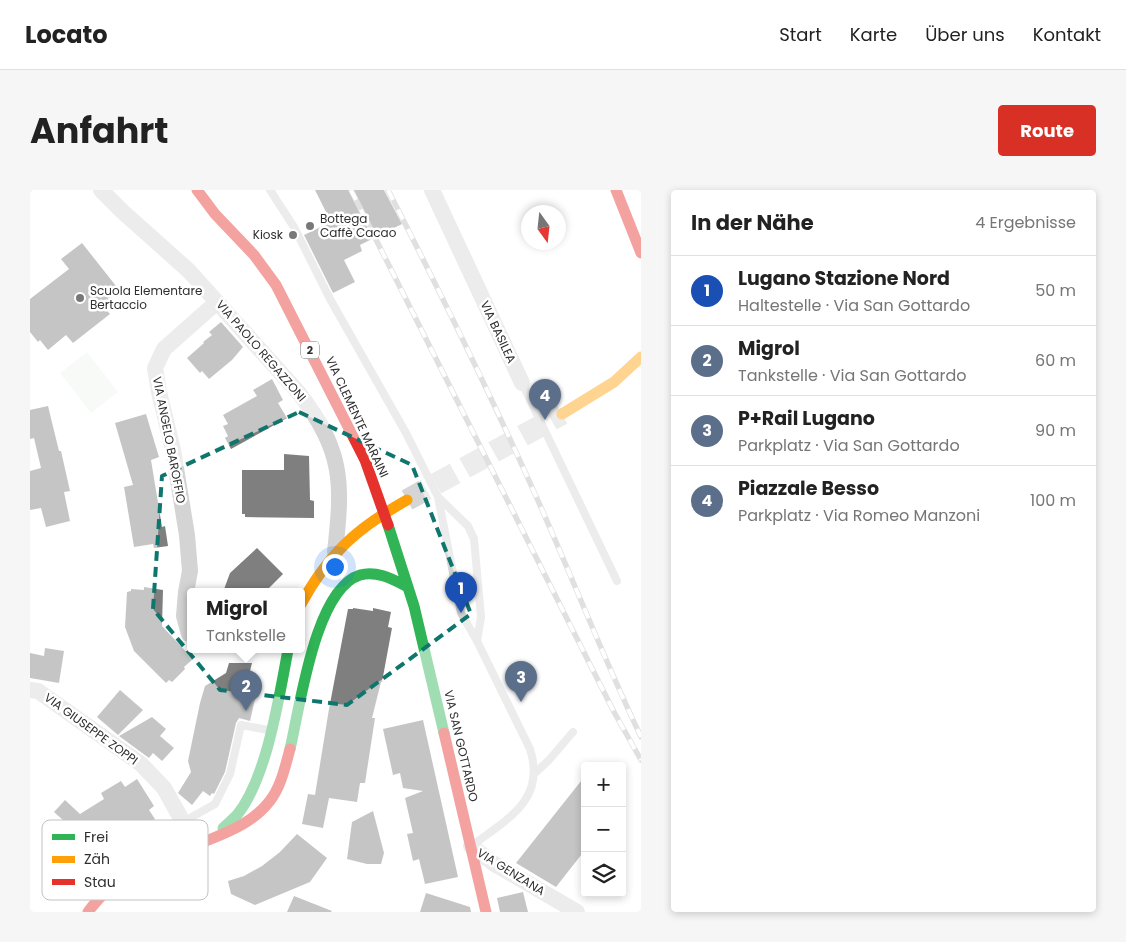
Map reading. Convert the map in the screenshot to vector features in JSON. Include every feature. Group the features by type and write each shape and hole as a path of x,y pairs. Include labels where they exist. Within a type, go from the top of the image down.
{"main road":[{"name":"VIA CLEMENTE MARAINI","path":"197,190 224,225 254,255 276,285 365,460 384,513"},
{"path":"616,190 641,253"},
{"path":"562,414 617,380 641,357"},
{"path":"305,597 319,572 335,552 359,531 384,513 407,500"},
{"name":"VIA SAN GOTTARDO","path":"384,513 424,642 486,912"},
{"path":"208,840 248,822 268,804 284,772 312,653 322,620 338,590 357,576 368,574 378,574 392,578 408,587"},
{"path":"208,838 229,824 241,809 260,773 287,653"},
{"path":"88,912 97,900"}],"street":[{"name":"VIA PAOLO REGAZZONI","path":"102,190 122,212 189,271 299,393 314,413 327,435 336,458 340,504 335,552"},
{"name":"VIA BASILEA","path":"432,190 522,383"},
{"name":"VIA ANGELO BAROFFIO","path":"187,625 184,616 190,571 187,535 174,450 159,392 155,368 164,348 217,302"},
{"name":"VIA GIUSEPPE ZOPPI","path":"30,690 38,691 141,764 164,788 182,820"},
{"name":"VIA GENZANA","path":"470,846 493,863 577,912"}],"lane":[{"path":"270,190 294,227 330,298 406,433 438,497 461,613 530,750 534,762 535,773 530,792 517,810 470,846"},
{"name":"VIA BASILEA","path":"522,383 617,581"},
{"path":"438,497 468,526 474,540 481,617 476,641"},
{"path":"187,820 215,804 230,774 241,725 270,731"},
{"path":"535,773 573,732"}],"highlighted area":[{"path":"299,412 412,465 471,614 347,705 220,690 153,609 162,476"}],"shaded area":[{"path":"87,352 118,392 91,413 60,373"}],"building":[{"path":"315,190 384,190 402,224 360,245 362,251 344,260 355,282 333,293 304,235 331,222"},
{"name":"Scuola Elementare Bertaccio","path":"82,243 120,291 102,305 110,314 73,343 66,335 48,350 30,332 30,299 69,269 61,259"},
{"path":"221,322 243,347 232,360 209,379 202,371 200,373 187,358 212,335 209,332"},
{"path":"272,379 283,400 278,403 287,418 231,449 225,438 228,436 223,426 228,424 223,415 257,396 253,390"},
{"path":"48,406 70,491 64,492 70,521 46,527 41,508 30,510 30,471 41,468 34,438 30,439 30,410"},
{"path":"146,414 159,457 151,460 162,527 165,526 168,546 154,548 153,544 134,547 124,487 133,485 115,423"},
{"path":"284,454 309,456 310,500 314,501 314,518 245,517 245,514 242,514 242,470 284,470"},
{"path":"257,548 283,574 269,588 224,588 230,573"},
{"path":"144,587 163,590 162,626 193,659 172,682 169,680 166,683 134,651 125,627 127,592 131,591 131,589 144,590"},
{"path":"373,608 391,612 388,627 392,628 382,682 372,718 375,718 365,783 360,783 357,802 329,798 323,828 302,824 308,794 315,795 348,609 373,611"},
{"path":"45,648 64,651 59,683 30,678 30,653 44,656"},
{"path":"229,663 252,663 247,683 258,686 250,721 239,718 236,723 225,772 214,794 212,793 210,796 203,791 192,805 178,793 191,772 188,761 200,703 205,686 226,673"},
{"path":"120,690 143,710 118,735 97,717"},
{"path":"152,717 166,729 160,736 174,748 162,761 153,753 149,758 119,736"},
{"path":"423,720 458,877 425,884 419,859 413,861 407,834 413,833 405,798 423,791 403,788 400,773 393,775 383,729"},
{"path":"137,779 154,806 149,810 155,819 63,820 54,812 65,800 80,814 104,799 101,793 121,781 125,787"},
{"path":"581,781 581,855 556,887 516,863"},
{"path":"373,811 384,853 381,864 367,864 347,859 352,822"},
{"path":"297,834 327,858 310,882 255,905 231,894 228,881 244,876 262,866 280,852"},
{"path":"523,892 528,912 500,912 497,898"},
{"path":"426,893 470,907 471,912 420,912"},
{"path":"294,896 332,911 287,912"}],"tunnel":[{"path":"407,500 562,414"}],"railway":[{"path":"351,190 614,712 641,760"},
{"path":"388,190 518,455 613,677 641,737"}],"traffic: fast":[{"path":"388,525 414,606 444,733"},
{"path":"290,749 312,652 331,602 344,585 360,575 379,575 408,587"},
{"path":"223,828 237,815 247,799 264,759 276,713 287,653"}],"traffic: slow":[{"path":"562,414 614,382 641,357"},
{"path":"305,597 322,570 346,543 373,521 407,500"}],"traffic: jam":[{"path":"197,190 215,214 254,255 276,285 365,460 388,525"},
{"path":"616,190 641,253"},
{"path":"444,733 486,912"},
{"path":"208,840 243,824 263,809 277,790 290,749"},
{"path":"88,912 98,900"}],"place":[{"name":"Bottega Caffè Cacao","path":"310,226"},
{"name":"Kiosk","path":"293,235"},
{"name":"Scuola Elementare Bertaccio","path":"80,298"},
{"name":"Piazzale Besso","path":"545,420"},
{"name":"Lugano Stazione Nord","path":"461,613"},
{"name":"P+Rail Lugano","path":"521,702"},
{"name":"Migrol","path":"246,711"}]}
